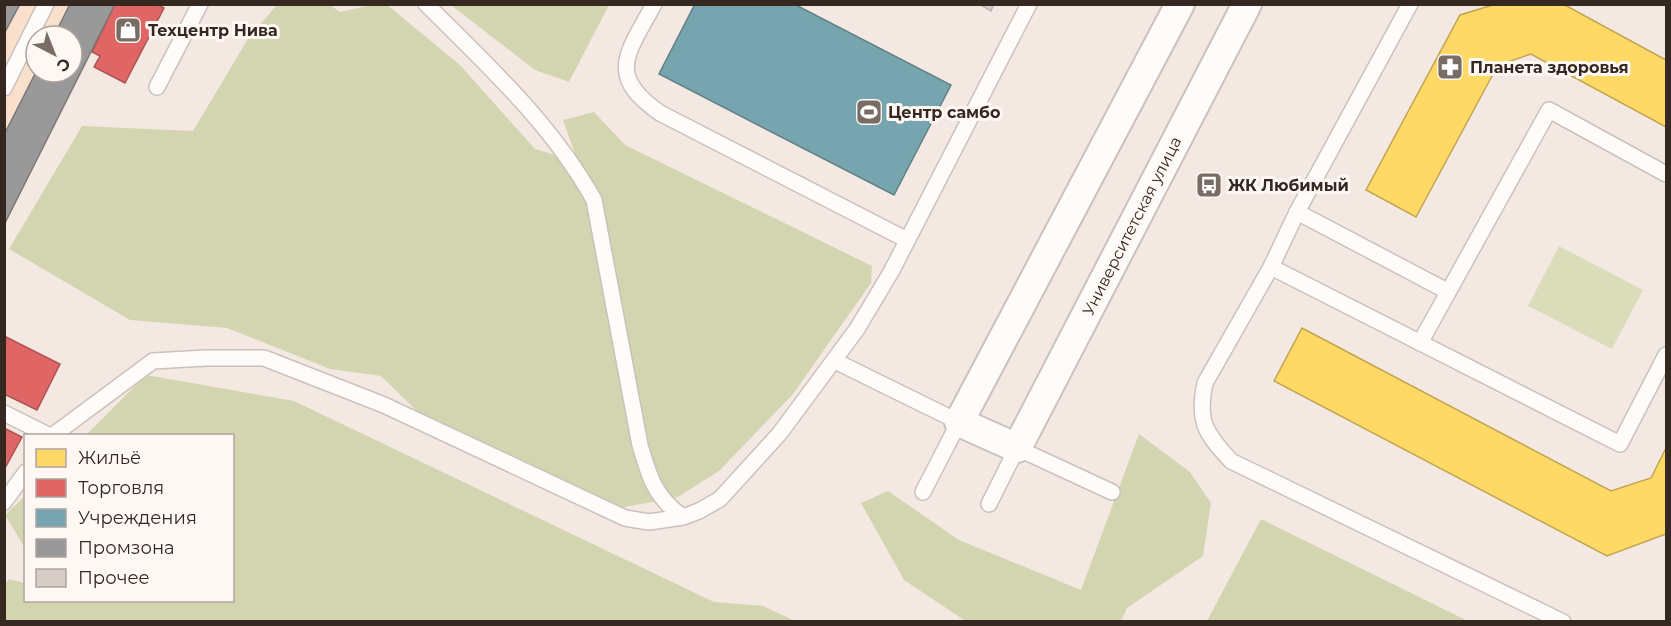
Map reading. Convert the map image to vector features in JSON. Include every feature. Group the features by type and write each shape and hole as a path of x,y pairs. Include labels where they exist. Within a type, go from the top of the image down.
{"street":[{"path":"1017,448 959,422 1180,4"},
{"name":"Университетская улица","path":"1017,448 1247,4"}],"lane":[{"path":"4,88 46,4"},
{"path":"157,87 200,4"},
{"path":"426,4 503,81 554,138 576,168 594,200 640,445 649,476 660,498 683,517"},
{"path":"654,4 630,50 625,68 630,86 643,102 660,113 907,240"},
{"path":"52,434 153,362 206,358 264,358 384,405 625,518 649,522 683,517 699,511 720,499 780,433 836,361 857,329 891,272 1029,4"},
{"path":"1410,4 1297,212 1271,267 1205,383 1200,405 1204,427 1216,445 1231,460 1563,621"},
{"path":"1420,343 1549,110 1666,174"},
{"path":"1297,212 1448,291"},
{"path":"1271,267 1620,444 1666,355"},
{"path":"836,361 959,422 923,492"},
{"path":"4,413 49,434"},
{"path":"989,504 1017,448 1112,492"},
{"path":"4,502 24,475"}],"shaded area":[{"path":"5,5 115,5 84,67 84,24 24,24 24,84 76,84 5,225"}],"green space":[{"path":"386,4 460,65 535,149 578,162 563,120 594,112 625,145 872,266 871,283 793,394 719,471 678,497 620,508 418,412 381,376 330,369 227,328 130,320 9,249 82,126 193,131 249,37 277,5 330,5 340,12"},
{"path":"451,5 609,5 569,82 535,70"},
{"path":"1559,246 1643,290 1612,349 1528,306"},
{"path":"146,375 294,401 714,602 763,606 795,621 5,622 5,584 9,579 24,583 24,602 234,602 234,434 87,434"},
{"path":"1139,434 1190,472 1211,503 1203,556 1127,608 1121,621 967,622 904,580 861,503 888,491 959,540 1081,590"},
{"path":"24,497 24,546 5,515"},
{"path":"1261,519 1468,621 1207,621"}],"building: Жильё":[{"path":"1496,4 1563,4 1666,60 1666,127 1531,54 1498,65 1416,217 1366,190 1460,15"},
{"path":"1302,328 1611,491 1651,478 1666,448 1666,534 1607,556 1274,381"}],"building: Торговля":[{"name":"Техцентр Нива","path":"115,4 157,4 164,8 125,83 94,67 100,56 92,52"},
{"path":"4,336 60,364 37,410 4,394"},
{"path":"4,428 22,437 4,470"}],"building: Учреждения":[{"path":"695,4 794,4 951,85 894,195 659,74"}],"building: Промзона":[{"path":"4,4 20,4 4,34"},
{"path":"70,4 115,4 84,66 84,24 60,24"},
{"path":"30,84 75,84 4,225 4,135"}],"building: Прочее":[{"path":"979,4 994,4 991,11"}],"place":[{"name":"Техцентр Нива","path":"128,30"},
{"name":"Планета здоровья","path":"1450,67"},
{"name":"Центр самбо","path":"869,112"},
{"name":"ЖК Любимый","path":"1209,185"}]}
